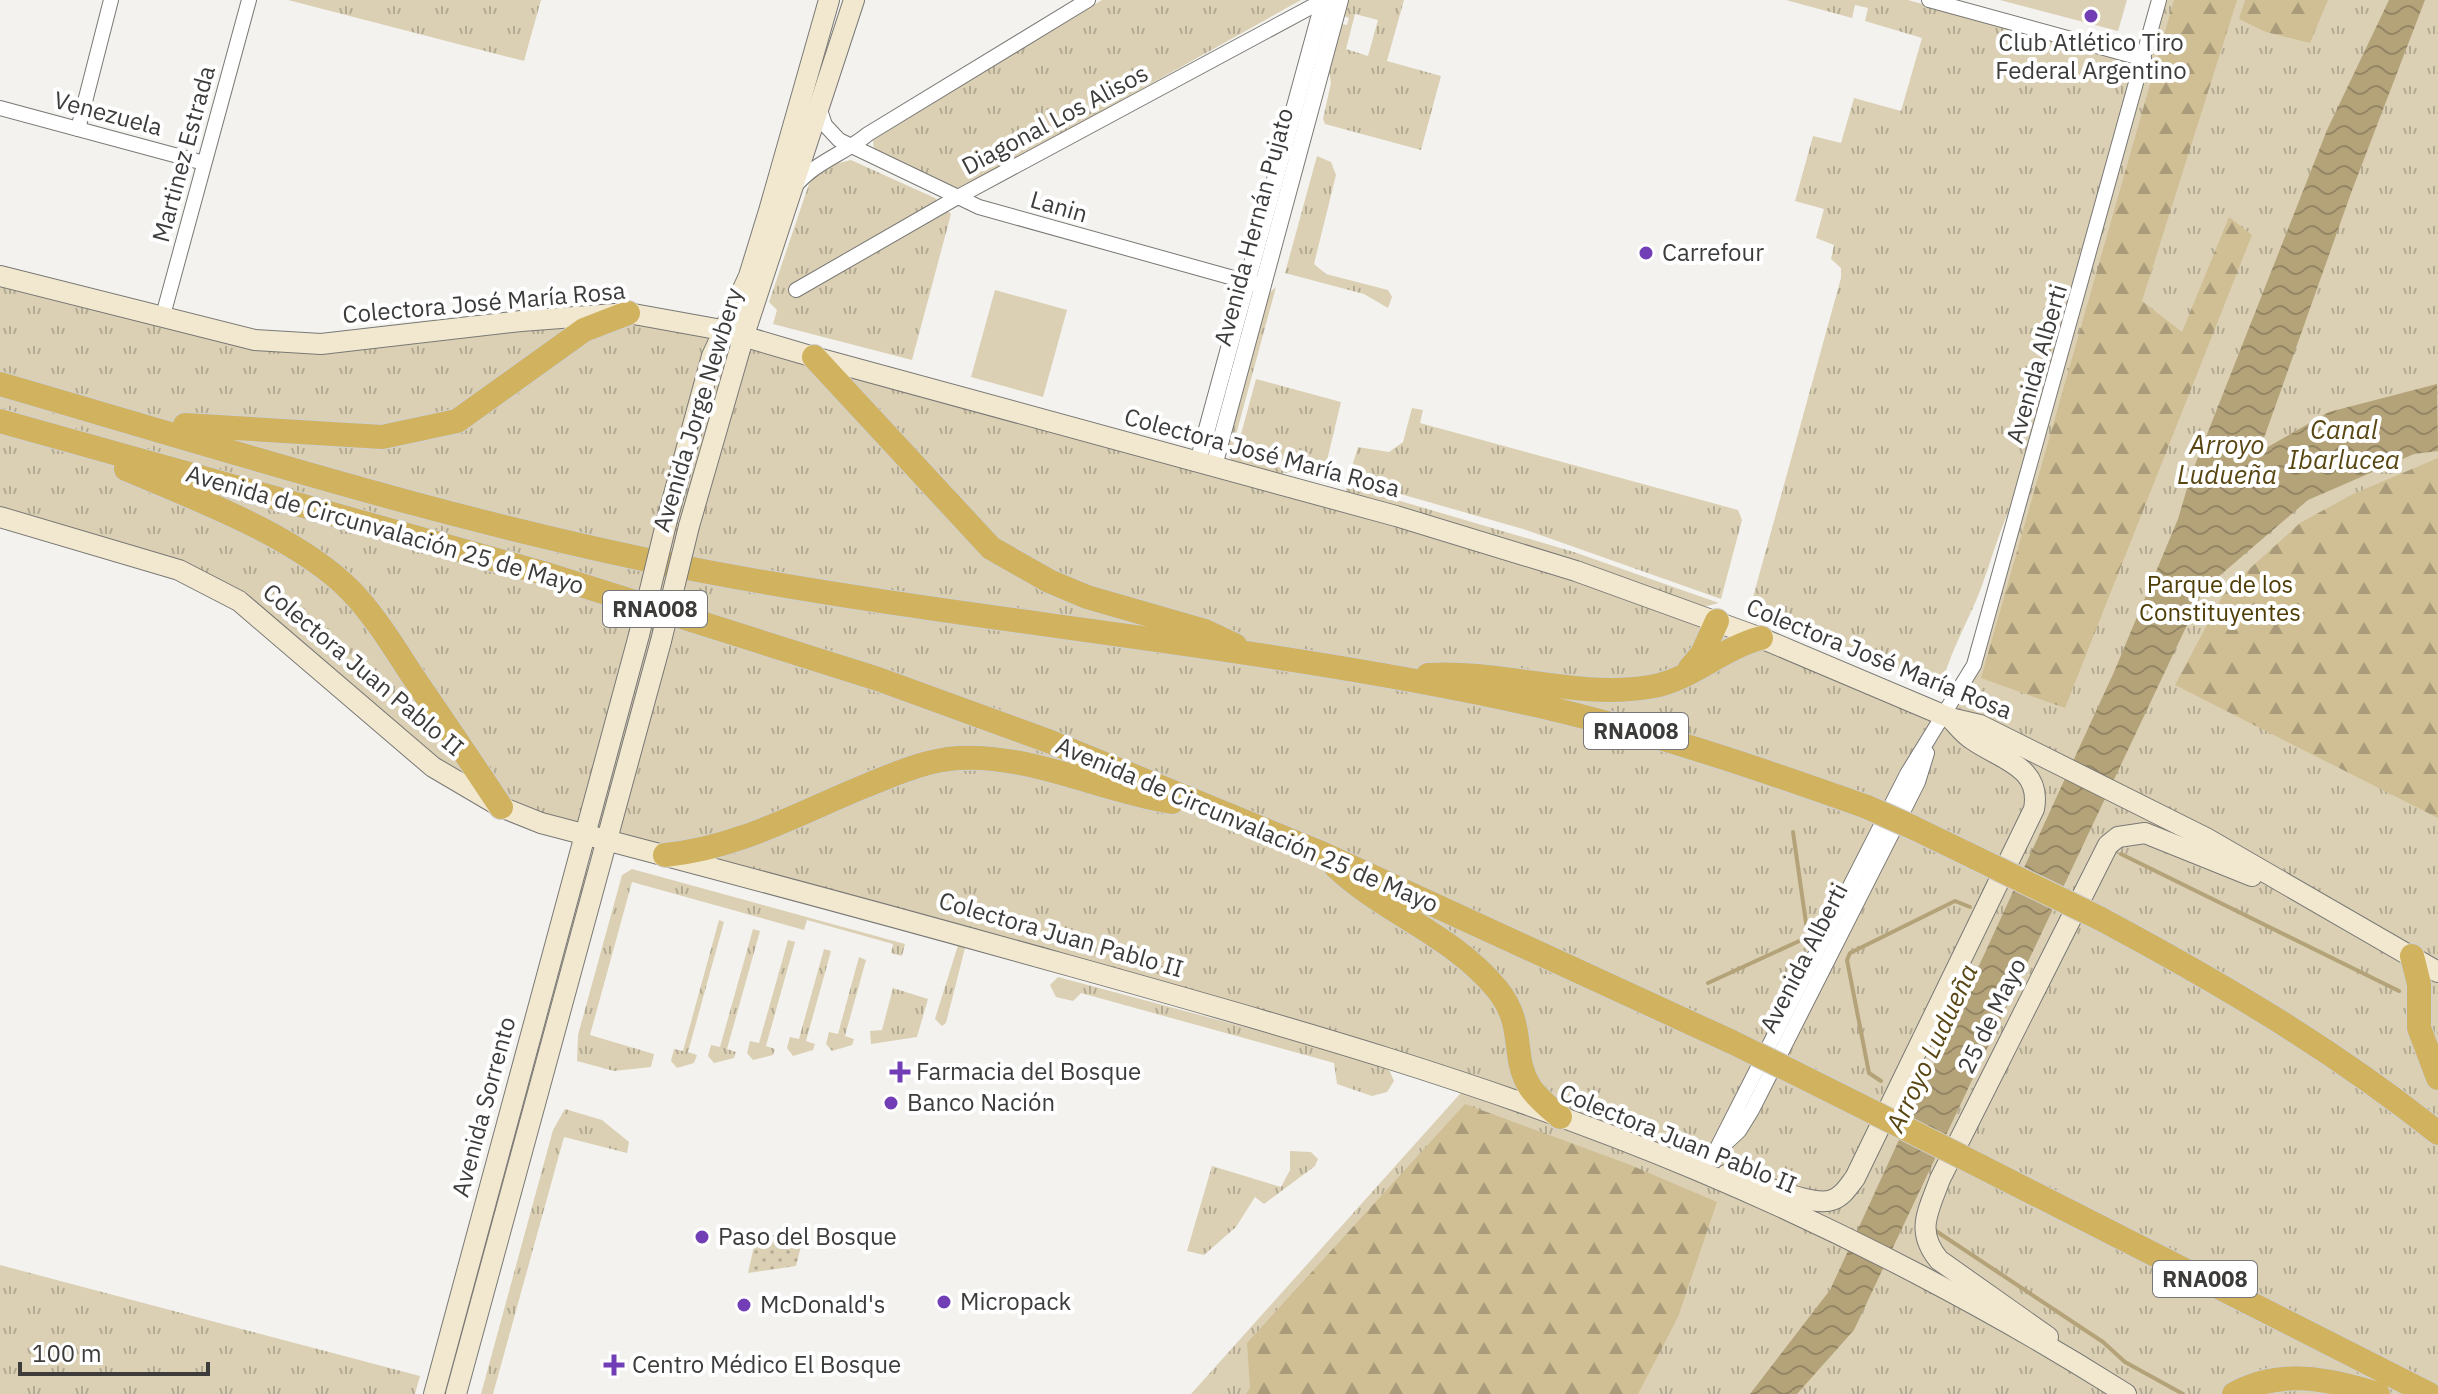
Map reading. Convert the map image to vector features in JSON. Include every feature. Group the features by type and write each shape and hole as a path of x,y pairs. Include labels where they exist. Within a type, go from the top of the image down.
{"highway":[{"path":"117,418 252,432 382,437 457,421 584,330 628,313"},
{"path":"814,357 991,548 1049,581 1087,597 1205,631 1263,657"},
{"name":"Avenida de Circunvalación 25 de Mayo","path":"0,384 395,496 634,557 842,595 1398,678 1609,723 1685,745 1867,807 2099,918 2212,979 2311,1042 2438,1133"},
{"name":"Avenida de Circunvalación 25 de Mayo","path":"0,421 382,526 713,625 892,684 1216,808 1319,852 1732,1042 2429,1394"},
{"path":"82,444 124,468 220,508 302,554 350,590 382,631 501,807"},
{"path":"1681,677 1702,654 1717,621"},
{"path":"1398,678 1464,673 1618,688 1649,687 1681,677 1728,648 1761,638"},
{"path":"665,855 710,850 738,841 893,775 958,758 1022,765 1138,797 1216,808"},
{"path":"1319,852 1359,889 1390,904 1461,954 1498,990 1518,1028 1520,1060 1530,1086 1560,1117"},
{"path":"2412,956 2419,984 2419,1028 2438,1078"},
{"path":"2234,1394 2269,1379 2287,1378 2342,1384 2378,1394"}],"main road":[{"name":"Avenida Jorge Newbery","path":"585,834 667,520 722,330 749,276 829,0"},
{"name":"Avenida Jorge Newbery","path":"606,840 689,526 744,335 854,0"},
{"name":"Colectora José María Rosa","path":"0,276 255,340 321,344 521,321 628,313 744,335 1206,464 1576,571 1761,638 1942,721 1980,725 2128,797 2323,903 2438,972"},
{"name":"Colectora Juan Pablo II","path":"0,517 179,570 239,601 433,767 501,807 541,823 951,930 1298,1030 1560,1117 1697,1170 1826,1230 2084,1367 2126,1394"},
{"path":"1697,1170 1750,1179 1813,1201 1828,1201 1842,1194 1855,1178 2034,809 2037,794 2034,781 2022,768 1942,721"},
{"name":"25 de Mayo","path":"2084,1367 2007,1306 1939,1260 1927,1245 1924,1233 1926,1215 1940,1179 2098,861 2118,837 2145,833 2323,903"},
{"name":"Avenida Sorrento","path":"434,1394 585,834"},
{"name":"Avenida Sorrento","path":"456,1394 606,840"}],"street":[{"path":"78,129 111,0"},
{"name":"Martinez Estrada","path":"162,319 249,0"},
{"path":"794,188 822,161 852,147 868,134 1088,0"},
{"path":"1929,0 2144,59"},
{"name":"Avenida Alberti","path":"1697,1170 1739,1131 1752,1110 1918,782 1942,721 1968,680 1991,611 2159,0"},
{"name":"Diagonal Los Alisos","path":"796,290 956,198 1332,1"},
{"name":"Avenida Hernán Pujato","path":"1206,464 1332,1"},
{"name":"Lanin","path":"819,107 831,133 852,147 956,198 1255,284"},
{"name":"Venezuela","path":"0,108 204,163"}],"green space":[{"path":"288,0 541,0 524,61"},
{"path":"1102,0 1301,0 966,187 955,188 874,151 873,140"},
{"path":"1348,0 1404,0 1387,61 1441,76 1421,150 1325,124 1323,119 1331,83 1329,71 1341,24 1347,25 1349,18 1344,16","holes":["1355,14 1378,20 1368,56 1346,49"]},
{"path":"1786,0 1908,0 2130,63 2127,100 2015,498 1941,687 1750,608 1841,278 1841,268 1831,259 1834,245 1816,238 1824,209 1795,201 1813,136 1841,143 1854,98 1901,111 1922,38 1865,21 1868,8 1855,5 1852,18"},
{"name":"Club Atlético Tiro Federal Argentino","path":"2000,0 2127,0 2118,31"},
{"name":"Parque de los Constituyentes","path":"2159,0 2438,0 2438,1394 1191,1394 1467,1086 541,823 433,767 239,601 0,517 0,276 255,340 628,313 1396,516 1943,714 1968,680"},
{"path":"2174,0 2237,0 2142,301 2182,332 2229,217 2252,235 2065,708 1981,678"},
{"path":"2245,0 2328,0 2310,43 2266,32 2239,19"},
{"path":"1317,156 1331,162 1336,175 1314,264 1326,274 1388,290 1392,297 1388,308 1364,294 1285,273"},
{"path":"851,160 935,198 951,214 912,360 773,324 777,310 769,302 810,181 835,164"},
{"path":"1276,287 1231,453 1293,471 1280,474 1232,462 1226,449 1268,294"},
{"path":"995,290 1067,310 1043,397 971,377"},
{"path":"1256,379 1341,402 1324,473 1237,449"},
{"path":"1412,408 1423,410 1420,423 1738,510 1742,520 1721,599 1523,529 1348,479 1358,447 1389,452 1403,442"},
{"path":"2438,458 2438,818 2175,685 2225,591 2300,523 2353,494"},
{"path":"1346,485 1574,552 1719,603 1703,607 1346,493"},
{"path":"584,867 589,869 448,1394 443,1394"},
{"path":"632,869 905,944 902,956 891,953 893,944 807,920 804,930 632,882 590,1035 654,1054 651,1067 614,1071 577,1061 578,1035 622,875"},
{"path":"719,920 724,922 688,1052 697,1055 694,1063 677,1068 671,1061 674,1049 683,1051"},
{"path":"753,929 760,931 727,1049 736,1052 734,1058 714,1063 708,1056 711,1045 720,1047"},
{"path":"788,940 795,942 766,1046 775,1049 773,1055 753,1060 747,1053 750,1041 759,1043"},
{"path":"959,942 966,945 946,1023 942,1026 935,1019"},
{"path":"824,949 831,951 806,1041 815,1044 813,1050 793,1056 787,1048 790,1037 799,1039"},
{"path":"859,957 866,960 845,1036 854,1039 852,1045 832,1051 826,1044 829,1032 838,1034"},
{"path":"1058,977 1387,1065 1394,1081 1387,1092 1372,1096 1337,1084 1334,1063 1081,993 1073,1001 1056,997 1050,985"},
{"path":"893,988 928,999 917,1037 871,1044 870,1031 882,1030"},
{"path":"1465,1104 1628,1164 1717,1202 1678,1317 1638,1394 1246,1394 1250,1388 1247,1343"},
{"path":"565,1109 602,1120 629,1142 627,1153 564,1137 493,1394 481,1394 553,1130"},
{"path":"1290,1151 1311,1152 1318,1159 1315,1166 1264,1204 1255,1197 1236,1227 1204,1255 1187,1251 1212,1166 1281,1187 1290,1170"},
{"path":"805,1230 796,1266 748,1273 756,1237"},
{"path":"0,1265 420,1376 415,1394 0,1394"}],"water":[{"name":"Arroyo Ludueña","path":"2389,0 2425,0 2351,193 2259,452 2329,412 2437,384 2438,451 2414,454 2308,500 2204,589 1854,1330 1797,1394 1750,1394 1830,1290 2114,672 2178,519 2191,475 2327,130"}],"waterway":[{"path":"1793,832 1808,937"},
{"path":"2121,854 2399,991"},
{"path":"1881,1081 1869,1073 1847,960 1850,953 1955,901 1970,907"},
{"path":"1708,983 1808,937"},
{"path":"1909,1094 1921,1100"},
{"path":"1936,1231 2103,1342 2125,1362 2183,1394"}],"place":[{"name":"Club Atlético Tiro Federal Argentino","path":"2091,16"},
{"name":"Carrefour","path":"1646,253"},
{"name":"Farmacia del Bosque","path":"900,1072"},
{"name":"Banco Nación","path":"891,1103"},
{"name":"Paso del Bosque","path":"702,1237"},
{"name":"Micropack","path":"944,1302"},
{"name":"McDonald's","path":"744,1305"},
{"name":"Centro Médico El Bosque","path":"614,1365"}],"water label":[{"name":"Canal Ibarlucea","path":"2344,445"}]}
